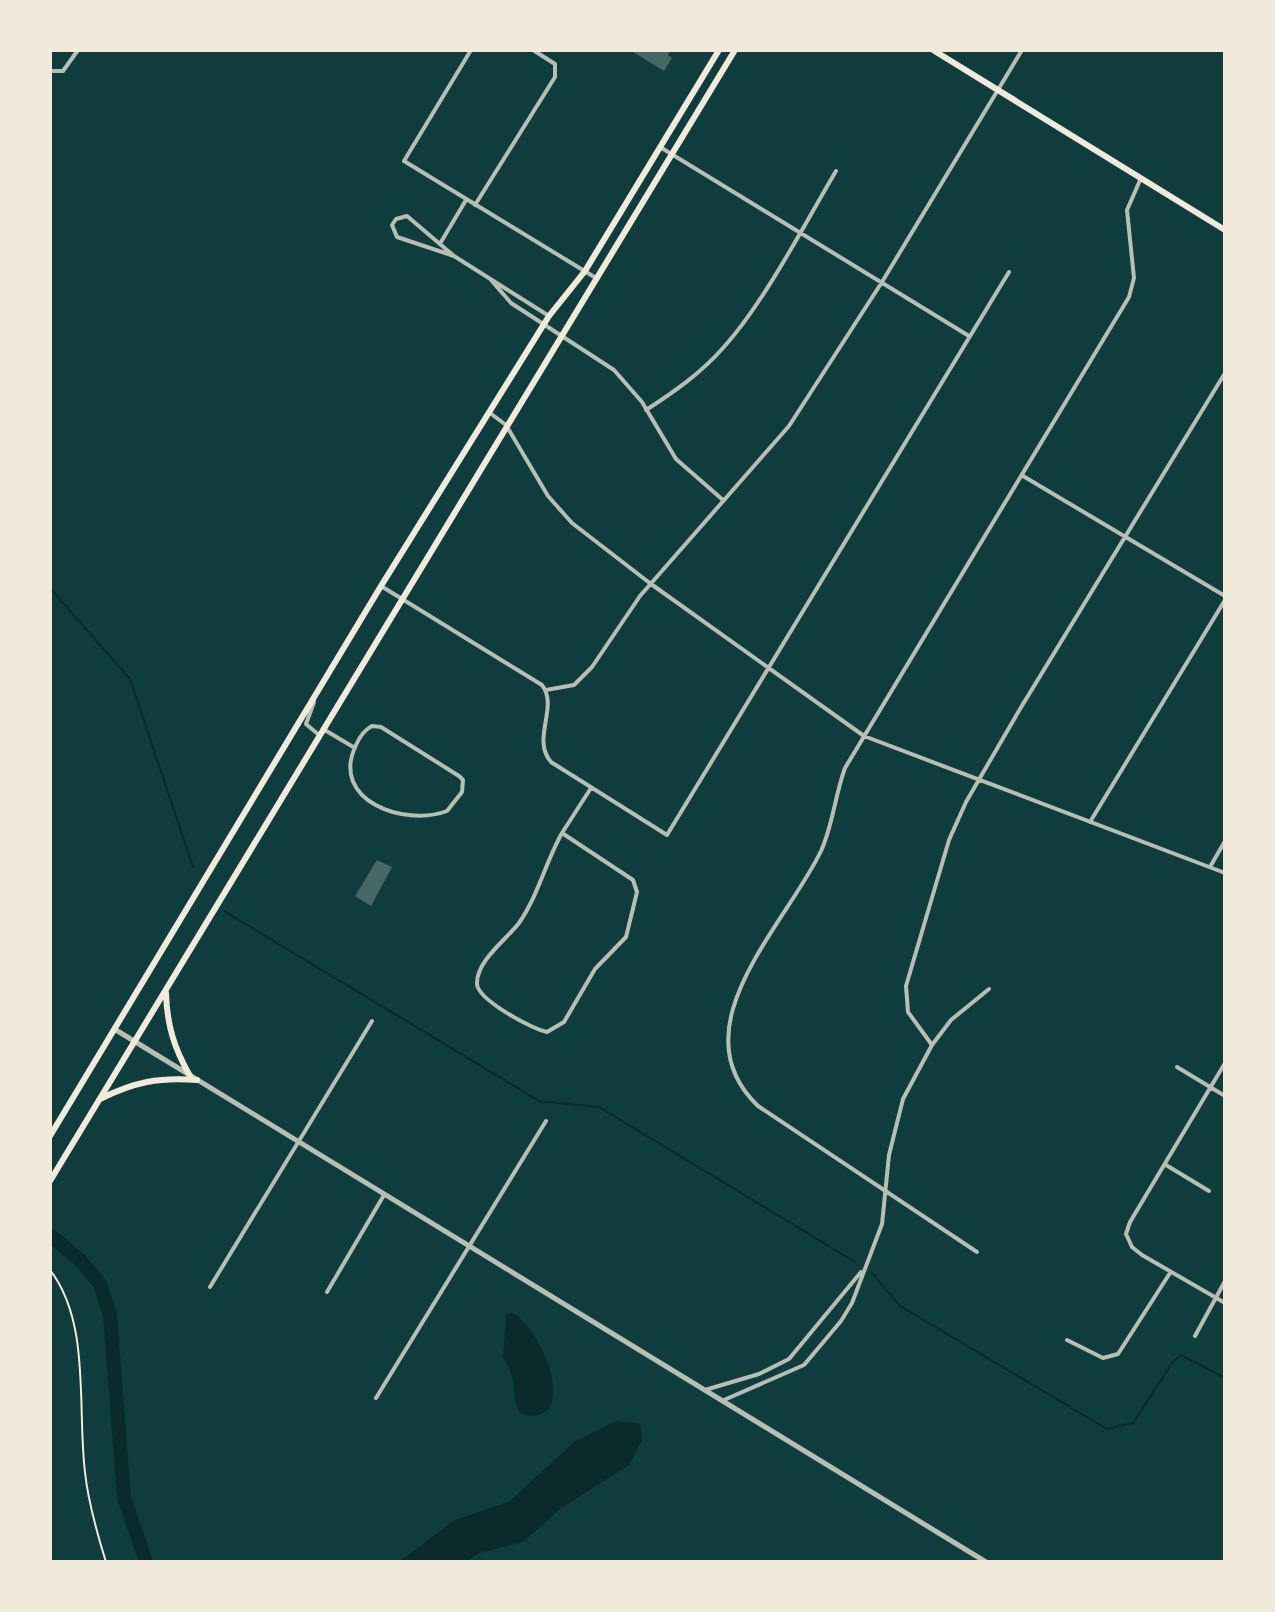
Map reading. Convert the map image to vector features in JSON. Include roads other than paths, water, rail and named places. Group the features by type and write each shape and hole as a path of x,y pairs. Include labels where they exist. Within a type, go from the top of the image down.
{"main road":[{"path":"50,1136 381,586 543,325 585,271 719,50"},
{"path":"50,1181 735,50"},
{"path":"933,50 1225,230"},
{"path":"166,991 171,1036 194,1078"},
{"path":"100,1099 130,1084 163,1077 194,1078"}],"street":[{"path":"50,71 59,72 67,68 78,50"},
{"path":"471,50 404,161 596,278"},
{"path":"475,205 555,77 555,64 533,50"},
{"path":"381,586 546,690 574,685 583,678 624,616 789,426 882,282 1022,50"},
{"path":"660,147 969,336"},
{"path":"646,410 681,388 724,347 836,171"},
{"path":"977,1252 758,1106 745,1094 729,1059 727,1030 735,998 822,849 841,779 864,736 1129,297 1134,278 1127,210 1141,178"},
{"path":"441,242 466,200"},
{"path":"454,256 397,237 392,225 396,219 407,216 454,256 549,316"},
{"path":"546,690 543,742 547,757 667,835 1009,272"},
{"path":"491,280 511,303 614,370 646,410 676,459 723,501"},
{"path":"932,1045 908,1012 906,986 949,840 979,780 1225,373"},
{"path":"490,413 506,425 548,496 572,523 651,584 864,736 1225,873"},
{"path":"1023,476 1225,598 1090,822"},
{"path":"326,678 306,724 355,748"},
{"path":"381,727 459,776 463,780 462,792 452,806 439,814 398,815 385,812 374,806 357,788 352,769 355,748 367,729 381,727"},
{"path":"562,833 633,880 637,892 623,943 595,969 564,1022 547,1032 488,1000 480,991 478,980 488,958 521,921 562,833 591,788"},
{"path":"1210,867 1225,841"},
{"path":"722,1401 787,1375 818,1352 852,1303 861,1272 878,1239 898,1116 932,1045 961,1010 989,989"},
{"path":"210,1287 372,1021"},
{"path":"116,1030 986,1562"},
{"path":"1225,1063 1130,1222 1126,1234 1132,1247 1170,1273 1225,1303"},
{"path":"1177,1067 1225,1096"},
{"path":"376,1398 546,1121"},
{"path":"1166,1165 1209,1191"},
{"path":"327,1292 384,1195"},
{"path":"705,1390 759,1374 789,1359 861,1272"},
{"path":"1067,1340 1103,1358 1118,1354 1170,1273"},
{"path":"1195,1336 1225,1281"}],"water":[{"path":"512,1313 536,1338 551,1376 553,1393 550,1407 539,1415 521,1414 511,1374 503,1358 506,1314"},
{"path":"616,1421 640,1424 642,1440 629,1465 560,1509 523,1542 479,1553 466,1562 399,1562 453,1521 510,1501 574,1442"}],"waterway":[{"path":"50,588 130,679 193,867"},
{"path":"224,911 539,1101 599,1107 855,1262"},
{"path":"50,1235 80,1260 100,1284 110,1315 124,1498 146,1562"},
{"path":"872,1273 900,1306 1107,1429 1133,1423 1172,1363 1181,1355 1225,1378"}]}
